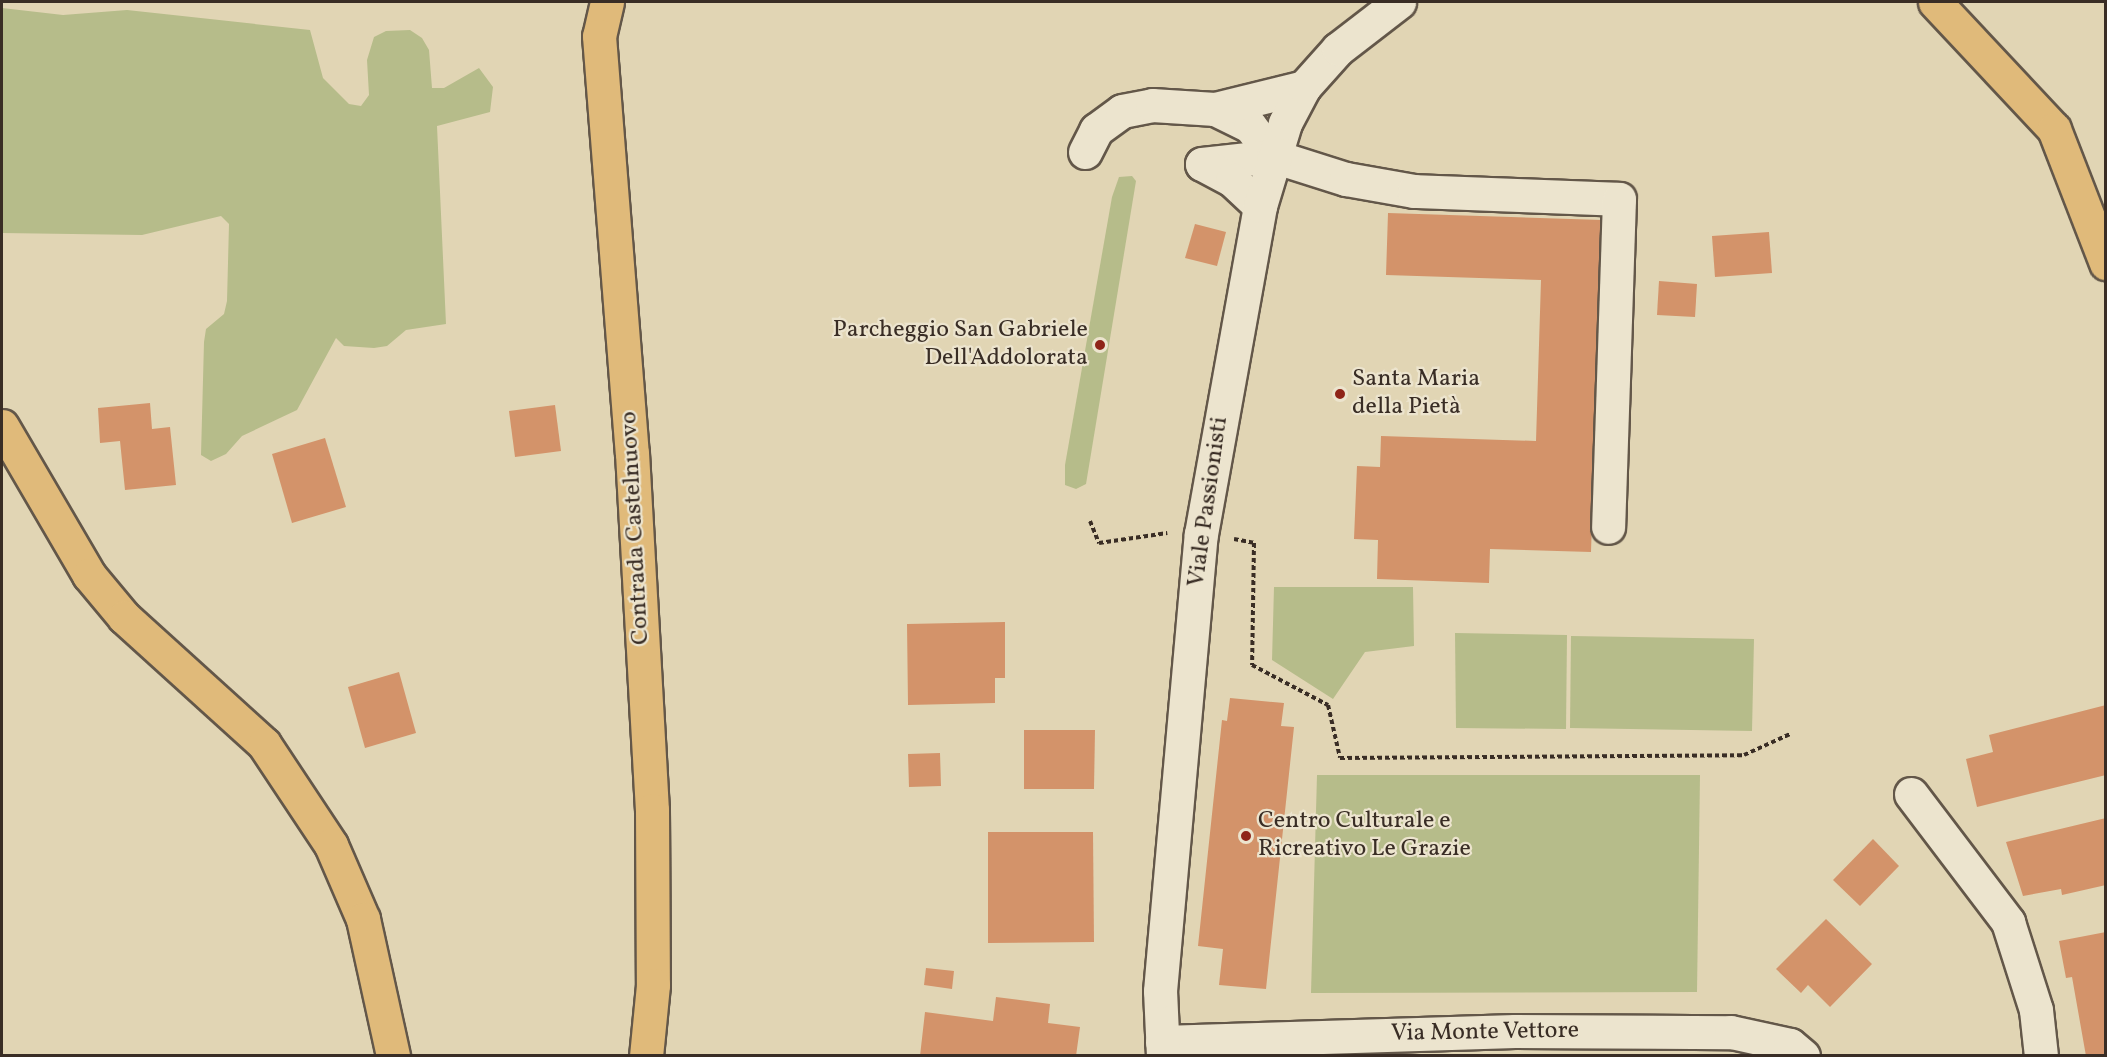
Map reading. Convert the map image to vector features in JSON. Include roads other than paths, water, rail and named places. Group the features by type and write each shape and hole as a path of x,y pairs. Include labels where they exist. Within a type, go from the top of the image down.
{"main road":[{"name":"Contrada Castelnuovo","path":"606,2 599,36 632,453 652,810 653,985 646,1056"},
{"path":"1935,2 2054,129 2106,263"},
{"path":"2,426 89,575 124,617 264,744 331,845 363,919 393,1056"}],"street":[{"name":"Viale Passionisti","path":"1162,1049 1160,991 1201,534 1260,206 1273,156 1304,87 1338,49 1399,2"},
{"path":"1085,152 1096,130 1122,111 1152,105 1215,109 1304,87"},
{"path":"1215,109 1250,126 1273,156"},
{"path":"1260,206 1232,180 1202,164 1273,156 1346,178 1414,191 1619,199 1608,527"},
{"path":"1911,794 2008,922 2036,1010 2041,1056"},
{"name":"Via Monte Vettore","path":"1162,1049 1514,1043 1731,1032 1790,1045 1803,1056"}],"place":[{"name":"Parcheggio San Gabriele Dell'Addolorata","path":"1100,345"},
{"name":"Santa Maria della Pietà","path":"1340,394"},
{"name":"Centro Culturale e Ricreativo Le Grazie","path":"1246,836"}]}
